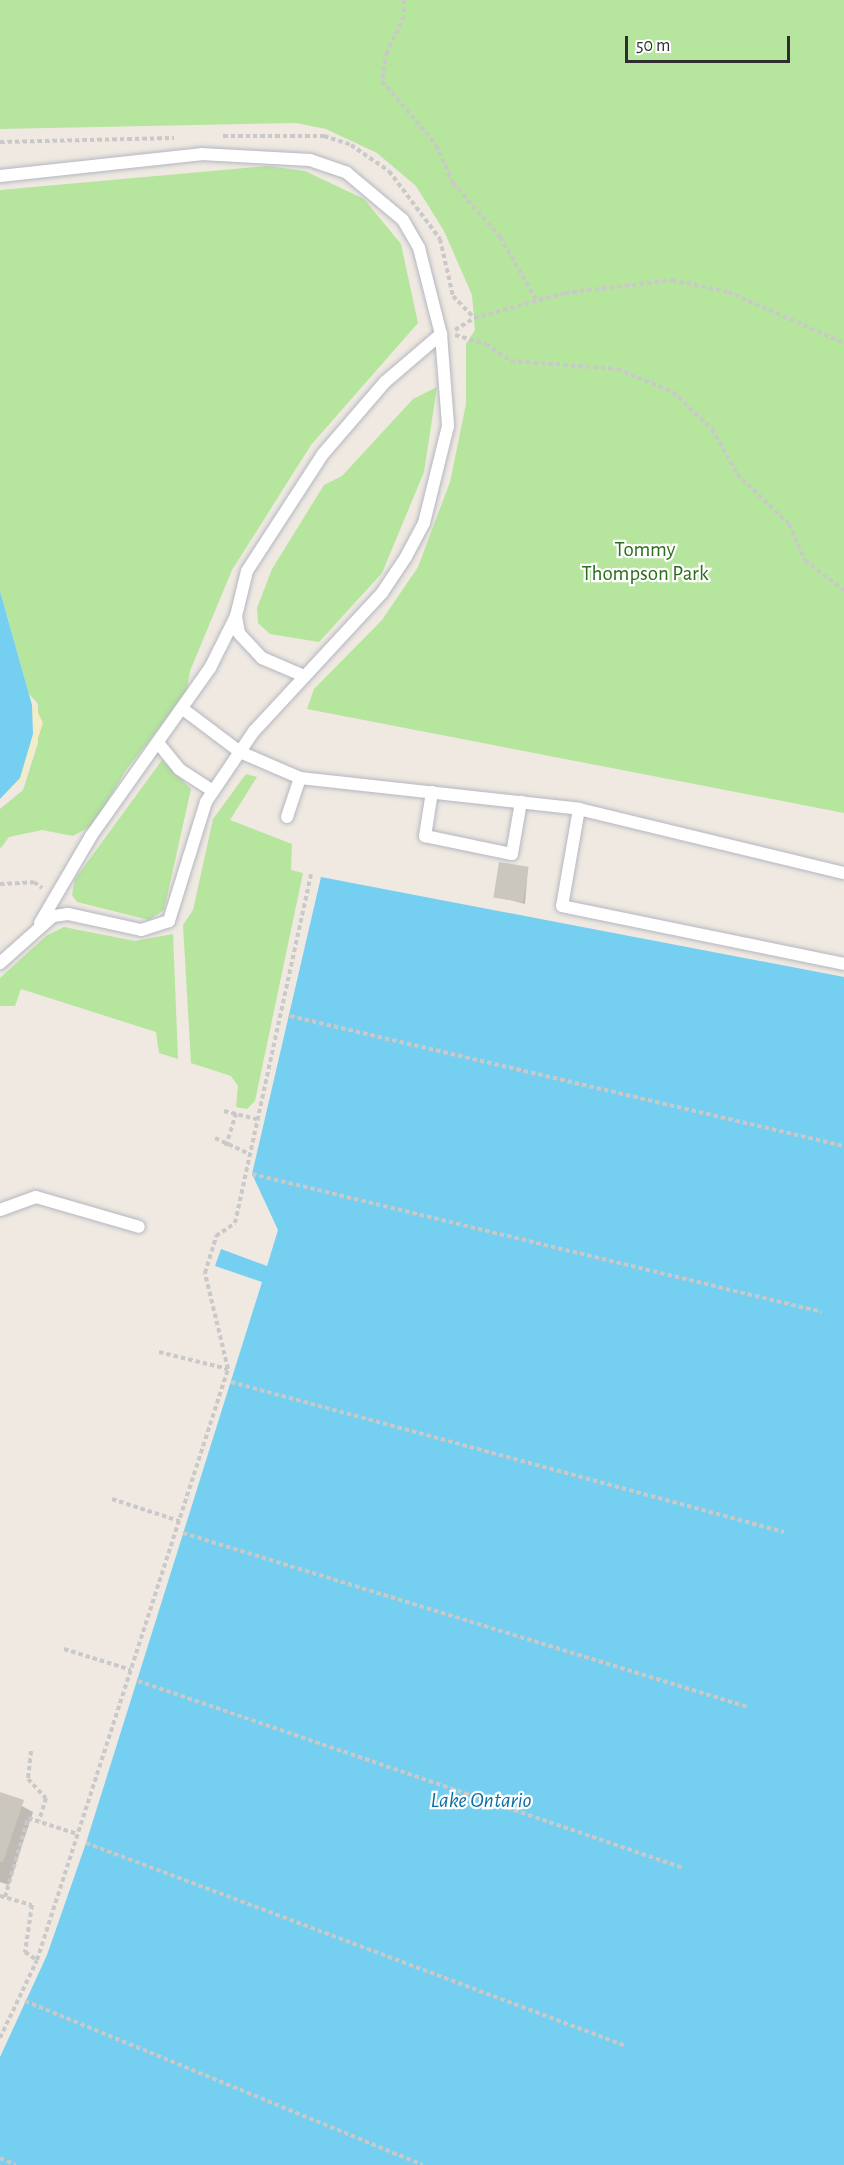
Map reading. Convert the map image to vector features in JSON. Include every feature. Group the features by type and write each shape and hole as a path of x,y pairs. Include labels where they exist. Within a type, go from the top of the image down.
{"lane":[{"path":"0,176 201,154 310,160 347,173 404,220 430,277 445,333 448,426 424,523 382,593 304,676 240,752 213,791 195,829 169,921 141,930 68,914 40,923"},
{"path":"0,963 40,923 91,836 183,709 236,616 248,571 323,454 385,382 445,333"},
{"path":"236,616 248,648 304,676"},
{"path":"183,709 240,752 300,778 579,808 844,873"},
{"path":"159,744 179,769 213,791"},
{"path":"287,817 300,778"},
{"path":"432,792 425,836 512,854 521,802"},
{"path":"579,808 562,906 844,964"},
{"path":"0,1210 36,1197 139,1227"}],"path":[{"path":"404,0 404,16 387,52 382,81 436,145 453,183 500,237 537,301"},
{"path":"474,318 606,284 689,281 777,311 844,344"},
{"path":"445,333 486,344 511,361 616,369 673,392 712,429 737,474 789,524 805,561 844,590"},
{"path":"0,2038 37,1960 228,1369 205,1273 216,1236 235,1223 311,874"},
{"path":"0,884 34,882 55,897"},
{"path":"290,1016 844,1146"},
{"path":"224,1112 257,1119"},
{"path":"226,1146 236,1114"},
{"path":"215,1138 226,1146 250,1154"},
{"path":"252,1174 822,1312"},
{"path":"159,1352 228,1369"},
{"path":"231,1382 784,1532"},
{"path":"112,1499 179,1521"},
{"path":"183,1533 748,1707"},
{"path":"64,1649 131,1670"},
{"path":"138,1681 683,1868"},
{"path":"31,1751 27,1779 46,1798 39,1821"},
{"path":"37,1960 25,1952 32,1905 2,1896 27,1818 77,1834"},
{"path":"86,1843 626,2046"},
{"path":"25,2001 422,2165"},
{"path":"0,2158 16,2165"}],"green space":[{"name":"Tommy Thompson Park","path":"0,0 844,0 844,813 307,709 314,689 382,620 418,567 450,482 466,404 466,344 475,330 472,295 444,231 416,186 377,153 326,129 296,123 0,129"},
{"path":"268,166 305,171 364,199 401,244 418,323 311,445 232,570 190,671 186,694 126,770 93,825 73,836 42,830 9,837 0,849 0,809 23,790 38,743 38,704 29,694 0,591 0,190"},
{"path":"437,387 424,472 382,573 319,642 270,634 258,623 257,608 272,569 324,485 342,476 413,399"},
{"path":"162,760 191,789 164,910 149,920 77,902 72,895 75,879"},
{"path":"246,774 257,777 230,820 292,844 291,870 303,873 255,1101 247,1109 236,1107 238,1086 231,1076 191,1063 183,925 193,910 213,819"},
{"path":"64,927 135,941 173,934 178,1059 159,1053 156,1032 21,989 15,1006 0,1006 0,978 46,936"}],"sand":[{"path":"29,694 43,723 24,780 7,794 20,778 33,734"}],"water":[{"path":"0,591 32,705 33,734 20,778 0,799"},
{"name":"Lake Ontario","path":"321,877 844,977 844,2165 0,2165 0,2057 47,1955 86,1843 262,1282 215,1266 221,1249 267,1266 278,1230 252,1174"}],"building":[{"path":"499,862 529,867 523,902 493,898"},
{"path":"0,1792 24,1800 3,1862 0,1862"}]}
